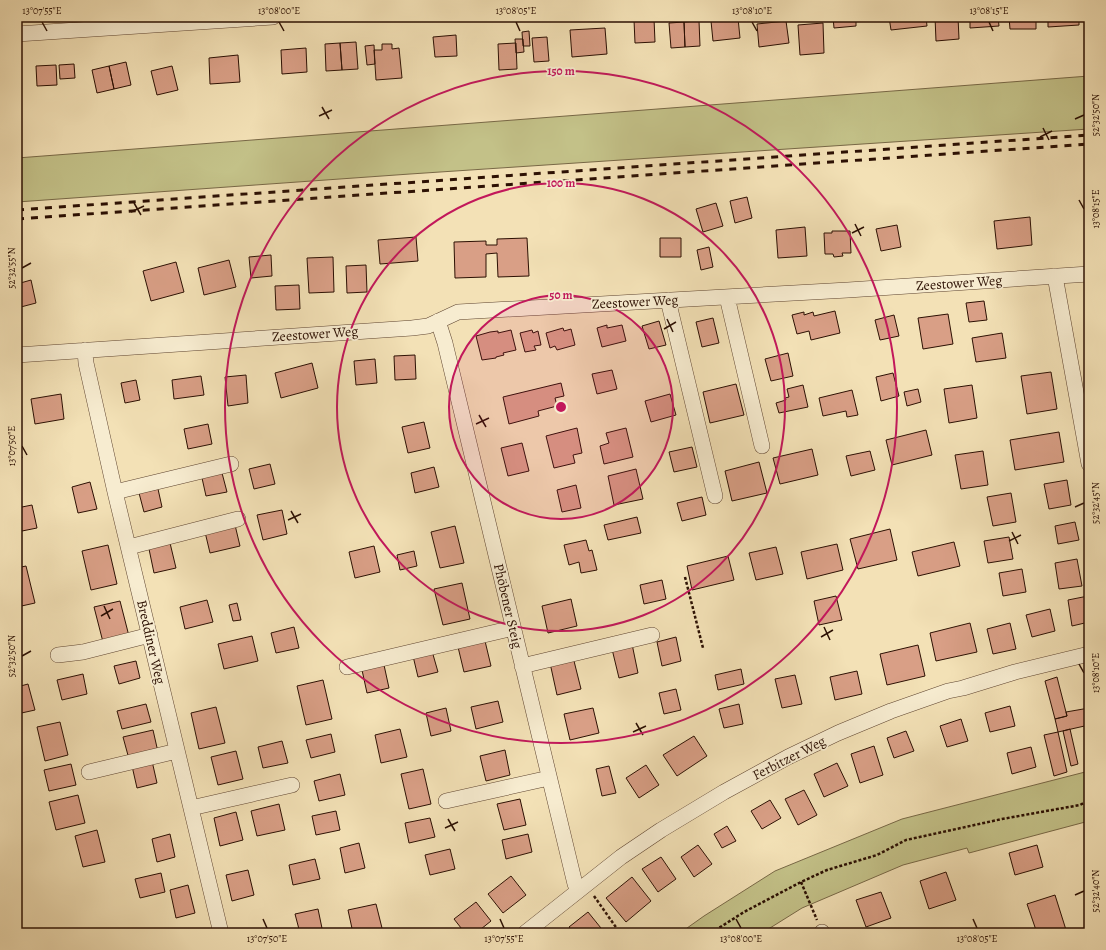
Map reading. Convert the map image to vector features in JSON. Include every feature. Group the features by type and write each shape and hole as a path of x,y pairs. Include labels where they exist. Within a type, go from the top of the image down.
{"street":[{"path":"17,34 273,17"},
{"name":"Zeestower Weg","path":"17,354 412,328 428,326 458,312 1089,274"},
{"path":"1055,276 1089,464"},
{"path":"726,297 762,446"},
{"path":"668,300 715,496"},
{"name":"Phöbener Steig","path":"438,321 444,339 574,884 582,888"},
{"name":"Breddiner Weg","path":"85,350 86,363 115,492 221,933"},
{"path":"115,492 231,464"},
{"path":"129,547 238,519"},
{"path":"347,667 513,628"},
{"path":"58,655 83,652 150,635"},
{"path":"522,666 652,635"},
{"name":"Ferbitzer Weg","path":"525,933 621,857 724,792 788,757 838,733 890,711 948,691 963,688 1015,672 1089,654"},
{"path":"89,772 178,752"},
{"path":"446,801 549,778"},
{"path":"191,808 292,785"}],"path":[{"path":"685,577 703,648"},
{"path":"711,933 744,912 801,882 827,870 877,855 906,840 1002,819 1080,805 1089,800"},
{"path":"801,882 822,932"},
{"path":"582,888 620,933"}],"shaded area":[{"path":"1089,76 1089,129 410,174 17,202 17,158"},
{"path":"1089,771 1089,821 969,853 967,848 903,865 802,908 762,933 680,933 775,871 902,819"}],"building":[{"path":"833,17 856,17 856,26 834,28"},
{"path":"889,17 926,17 927,26 891,30"},
{"path":"935,17 958,17 959,39 936,41"},
{"path":"970,17 998,17 999,26 970,28"},
{"path":"1009,17 1036,17 1036,29 1010,29"},
{"path":"1048,17 1079,17 1079,25 1048,27"},
{"path":"738,18 740,38 713,41 711,21"},
{"path":"654,19 655,42 635,43 634,20"},
{"path":"699,21 700,46 685,47 684,22"},
{"path":"786,21 789,43 759,47 757,24"},
{"path":"684,22 685,47 671,48 669,23"},
{"path":"823,23 824,53 800,55 798,25"},
{"path":"605,28 607,54 572,57 570,30"},
{"path":"529,31 530,46 523,46 522,32"},
{"path":"456,35 457,56 435,57 433,37"},
{"path":"547,37 549,61 534,62 532,38"},
{"path":"515,39 523,39 524,52 516,53"},
{"path":"356,42 358,69 342,70 340,43"},
{"path":"340,43 342,70 326,71 325,44"},
{"path":"516,43 517,69 499,70 498,44"},
{"path":"382,44 392,44 392,49 399,48 402,78 376,80 374,50 382,50"},
{"path":"374,45 375,64 367,65 365,46"},
{"path":"306,48 307,72 282,74 281,50"},
{"path":"238,55 240,82 210,84 209,58"},
{"path":"126,62 131,85 114,89 109,66"},
{"path":"74,64 75,78 60,79 59,65"},
{"path":"56,65 57,85 37,86 36,66"},
{"path":"109,66 114,89 97,93 92,70"},
{"path":"172,66 178,90 157,95 151,71"},
{"path":"747,197 752,218 735,223 730,201"},
{"path":"716,203 723,226 703,232 696,209"},
{"path":"1030,217 1032,245 997,249 994,221"},
{"path":"897,225 901,247 881,251 876,229"},
{"path":"805,227 807,256 778,258 776,230"},
{"path":"832,231 850,231 851,253 842,253 843,256 834,257 833,254 825,254 824,233 832,233"},
{"path":"416,237 418,261 380,264 378,240"},
{"path":"527,238 529,276 498,277 497,253 486,254 486,277 455,278 454,242 486,241 486,245 497,245 497,239"},
{"path":"660,238 681,238 681,257 660,257"},
{"path":"709,247 713,267 701,270 697,250"},
{"path":"271,255 272,276 251,278 249,257"},
{"path":"333,257 334,292 309,293 307,258"},
{"path":"229,260 236,287 204,295 198,268"},
{"path":"176,262 184,292 151,301 143,271"},
{"path":"366,265 367,292 347,293 346,266"},
{"path":"31,280 36,303 17,308 17,284"},
{"path":"299,285 300,309 276,310 275,286"},
{"path":"984,301 987,320 969,322 966,303"},
{"path":"835,311 840,333 811,340 809,331 797,334 792,315 804,312 804,315 813,312 814,316"},
{"path":"948,314 953,344 923,349 918,318"},
{"path":"894,315 899,336 880,340 875,320"},
{"path":"713,318 719,343 702,347 696,322"},
{"path":"659,321 666,345 649,349 642,326"},
{"path":"607,325 607,328 622,325 626,341 602,347 597,328"},
{"path":"563,328 564,331 571,329 575,345 557,350 555,346 550,348 546,333"},
{"path":"511,330 516,350 503,353 504,355 496,358 482,360 476,336 490,332 498,331 498,333"},
{"path":"532,330 533,333 538,331 541,345 534,346 536,350 525,352 520,333"},
{"path":"1002,333 1006,358 976,362 972,338"},
{"path":"788,353 793,376 771,381 765,359"},
{"path":"415,355 416,379 395,380 394,356"},
{"path":"375,359 377,383 356,385 354,361"},
{"path":"312,363 318,388 281,398 275,373"},
{"path":"612,370 617,389 597,394 592,374"},
{"path":"1051,372 1057,409 1027,414 1021,376"},
{"path":"893,373 899,396 881,401 876,377"},
{"path":"246,375 248,403 228,406 225,377"},
{"path":"201,376 204,395 174,399 172,380"},
{"path":"136,380 140,400 125,403 121,383"},
{"path":"561,383 564,396 555,398 557,406 538,411 539,416 509,424 503,397"},
{"path":"736,384 744,415 710,423 703,392"},
{"path":"803,385 808,407 779,413 776,403 786,400 785,398 789,397 787,389"},
{"path":"972,385 977,418 949,423 944,389"},
{"path":"918,389 921,402 907,406 904,392"},
{"path":"852,390 858,415 847,417 846,411 823,416 819,398"},
{"path":"61,394 64,419 35,424 31,399"},
{"path":"670,394 676,415 651,422 645,401"},
{"path":"424,422 430,448 408,453 402,427"},
{"path":"208,424 212,444 188,449 184,429"},
{"path":"577,428 582,453 573,455 575,463 554,468 546,436"},
{"path":"626,428 633,457 604,464 600,446 609,443 606,433"},
{"path":"926,430 932,455 892,465 886,440"},
{"path":"1059,432 1064,462 1015,470 1010,440"},
{"path":"17,438 22,458 17,459"},
{"path":"522,443 529,471 508,476 501,448"},
{"path":"692,447 697,467 674,472 669,452"},
{"path":"812,449 818,475 780,484 773,458"},
{"path":"870,451 875,470 851,476 846,456"},
{"path":"983,451 988,485 961,489 955,455"},
{"path":"759,462 767,493 732,501 725,471"},
{"path":"270,464 275,484 254,489 249,469"},
{"path":"434,467 439,487 415,493 411,473"},
{"path":"636,469 643,499 614,505 608,476"},
{"path":"222,473 227,492 206,496 202,478"},
{"path":"1067,480 1071,505 1049,509 1044,484"},
{"path":"90,482 97,509 78,513 72,487"},
{"path":"576,485 581,508 562,512 557,490"},
{"path":"158,489 162,507 144,512 139,493"},
{"path":"1011,493 1016,522 993,526 987,497"},
{"path":"702,497 706,515 682,521 677,503"},
{"path":"32,505 37,528 17,532 17,508"},
{"path":"282,510 287,534 263,540 257,515"},
{"path":"637,517 641,533 608,540 604,525"},
{"path":"1075,522 1079,540 1058,544 1055,526"},
{"path":"235,525 240,546 210,553 205,532"},
{"path":"455,526 464,563 440,568 431,532"},
{"path":"890,529 897,560 858,569 850,539"},
{"path":"1009,537 1013,559 988,563 984,541"},
{"path":"586,540 589,551 592,550 597,570 581,573 579,562 569,565 564,545"},
{"path":"954,542 960,566 918,576 912,552"},
{"path":"170,543 176,568 154,573 149,549"},
{"path":"837,544 843,570 807,579 801,552"},
{"path":"108,545 117,584 91,590 82,551"},
{"path":"374,546 380,572 355,578 349,552"},
{"path":"776,547 783,574 756,580 749,553"},
{"path":"414,551 417,566 400,570 397,555"},
{"path":"728,556 734,580 692,590 687,566"},
{"path":"1077,559 1082,586 1059,589 1055,563"},
{"path":"26,566 35,603 17,607 17,568"},
{"path":"1022,569 1026,592 1003,596 999,573"},
{"path":"662,580 666,599 644,604 640,585"},
{"path":"462,583 470,619 443,625 434,589"},
{"path":"836,596 842,620 819,625 814,601"},
{"path":"1088,596 1089,622 1072,626 1068,600"},
{"path":"571,599 577,626 548,633 542,606"},
{"path":"207,600 213,622 185,629 180,607"},
{"path":"120,601 130,640 104,646 94,607"},
{"path":"237,603 241,620 233,621 229,605"},
{"path":"1050,609 1055,631 1032,637 1026,615"},
{"path":"970,623 977,652 936,661 930,633"},
{"path":"1010,623 1016,649 993,654 987,629"},
{"path":"294,627 299,648 276,653 271,633"},
{"path":"252,636 258,661 224,669 218,644"},
{"path":"676,637 681,661 662,666 657,642"},
{"path":"485,641 491,666 464,672 458,647"},
{"path":"632,644 638,673 619,678 612,649"},
{"path":"918,645 925,676 887,685 880,654"},
{"path":"432,651 438,672 418,677 413,656"},
{"path":"573,657 581,689 557,695 550,663"},
{"path":"136,661 140,678 119,684 114,666"},
{"path":"384,665 389,688 367,693 362,670"},
{"path":"741,669 744,684 718,690 715,675"},
{"path":"857,671 862,694 835,700 830,677"},
{"path":"83,674 87,694 62,700 57,680"},
{"path":"795,675 802,704 782,708 775,679"},
{"path":"1057,677 1067,716 1055,719 1045,681"},
{"path":"323,680 332,719 306,725 297,686"},
{"path":"28,684 35,710 17,714 17,687"},
{"path":"676,689 681,710 664,714 659,693"},
{"path":"498,701 503,722 476,729 471,707"},
{"path":"146,704 151,722 122,729 117,711"},
{"path":"739,704 743,724 724,728 719,709"},
{"path":"1010,706 1015,726 990,732 985,713"},
{"path":"216,707 225,743 199,749 191,713"},
{"path":"446,708 451,731 431,736 426,713"},
{"path":"593,708 599,733 570,740 564,714"},
{"path":"1089,708 1089,725 1058,732 1055,719 1067,716 1066,712"},
{"path":"961,719 968,741 947,747 940,726"},
{"path":"60,722 68,755 45,761 37,727"},
{"path":"400,729 407,757 381,763 375,735"},
{"path":"1070,729 1078,764 1071,766 1063,731"},
{"path":"153,730 158,752 129,759 123,737"},
{"path":"906,731 914,751 894,758 887,738"},
{"path":"1058,732 1067,772 1054,776 1044,735"},
{"path":"331,734 335,752 311,758 306,740"},
{"path":"694,736 707,756 677,776 663,755"},
{"path":"282,741 288,763 263,768 258,747"},
{"path":"874,746 883,775 860,783 851,754"},
{"path":"1031,747 1036,767 1012,774 1007,753"},
{"path":"505,750 510,775 486,781 480,756"},
{"path":"236,751 243,779 218,785 211,757"},
{"path":"152,761 157,783 137,788 132,766"},
{"path":"837,763 848,786 824,797 814,774"},
{"path":"71,764 76,785 49,791 44,770"},
{"path":"646,765 659,785 639,798 626,778"},
{"path":"609,766 616,793 602,796 596,769"},
{"path":"423,769 431,804 409,809 401,774"},
{"path":"340,774 345,795 319,801 314,781"},
{"path":"804,790 817,815 798,825 785,799"},
{"path":"78,795 85,823 56,830 49,802"},
{"path":"520,799 526,825 504,830 497,804"},
{"path":"770,800 781,818 762,829 751,811"},
{"path":"279,804 285,830 257,836 251,811"},
{"path":"336,811 340,830 316,835 312,816"},
{"path":"236,812 243,840 220,846 214,818"},
{"path":"430,818 435,837 409,843 405,823"},
{"path":"727,826 736,841 722,848 714,834"},
{"path":"97,830 105,862 83,867 75,836"},
{"path":"170,834 175,857 157,862 152,839"},
{"path":"528,834 532,852 506,859 502,840"},
{"path":"359,843 365,868 345,873 340,848"},
{"path":"698,845 712,864 694,877 681,857"},
{"path":"1037,845 1043,867 1015,875 1009,853"},
{"path":"450,849 455,869 430,875 425,855"},
{"path":"661,857 676,879 658,892 642,869"},
{"path":"315,859 320,879 293,885 289,865"},
{"path":"248,870 254,895 232,901 226,875"},
{"path":"946,872 956,900 929,909 920,881"},
{"path":"161,873 165,892 140,898 135,879"},
{"path":"511,876 526,895 503,913 488,894"},
{"path":"632,877 651,901 626,922 606,898"},
{"path":"188,885 195,913 176,918 170,890"},
{"path":"881,892 891,918 866,927 856,900"},
{"path":"1055,895 1067,933 1037,933 1027,904"},
{"path":"476,902 491,921 476,933 465,933 454,919"},
{"path":"376,904 383,932 353,933 348,910"},
{"path":"318,909 323,933 300,933 295,914"},
{"path":"588,912 605,933 574,933 569,927"},
{"path":"270,929 271,933 251,933"}],"railway":[{"path":"17,210 1089,135"},
{"path":"17,219 1089,144"}]}
